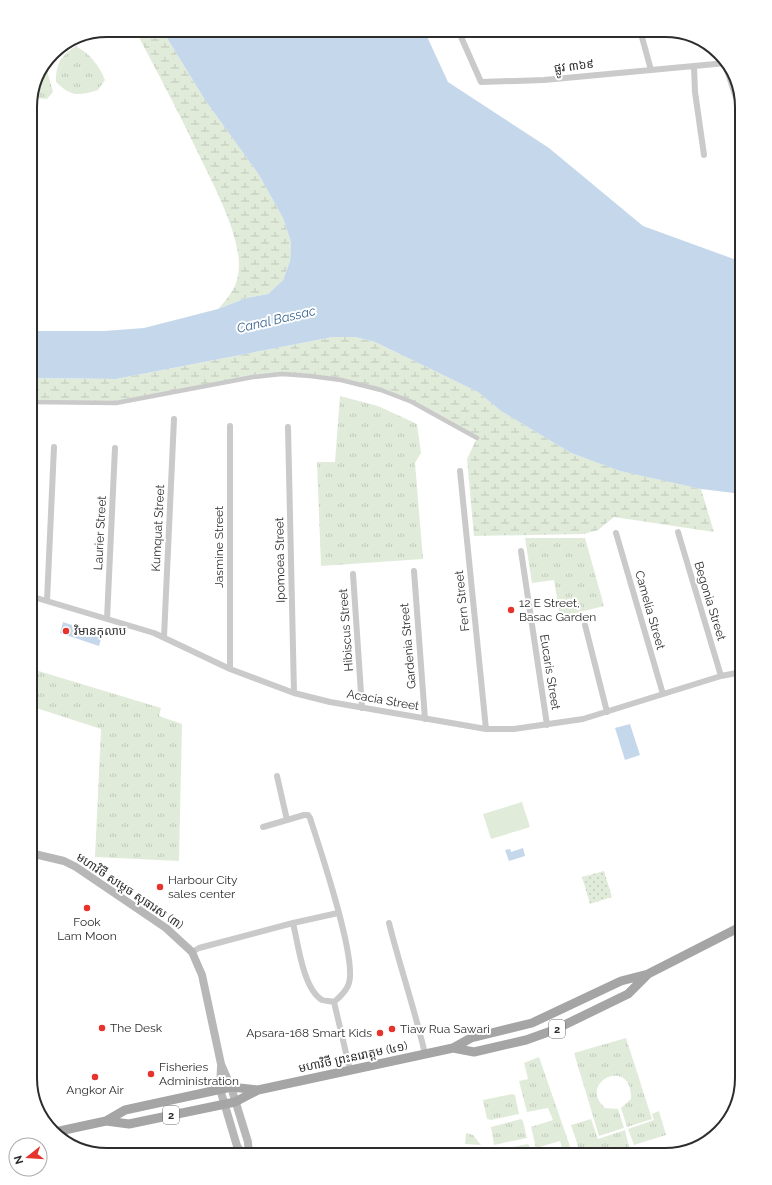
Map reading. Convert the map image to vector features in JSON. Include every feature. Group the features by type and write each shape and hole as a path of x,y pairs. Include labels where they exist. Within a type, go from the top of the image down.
{"main road":[{"name":"មហាវិថី សម្តេច សុធារស (៣)","path":"37,855 64,861 76,867 166,928 192,952 202,975 221,1064 231,1087 248,1142 248,1148"},
{"name":"មហាវិថី ព្រះនរោត្តម (៤១)","path":"106,1121 129,1124 235,1102 258,1090 453,1048 471,1038 517,1027 549,1016 621,981 648,974 735,930"},
{"name":"មហាវិថី ព្រះនរោត្តម (៤១)","path":"453,1048 474,1052 537,1037 561,1027 628,994 648,974"},
{"name":"មហាវិថី សម្តេច សុធារស (៣)","path":"221,1064 220,1089 238,1148"},
{"name":"មហាវិថី ព្រះនរោត្តម (៤១)","path":"61,1131 106,1121 125,1110 220,1089 231,1087 258,1090"}],"street":[{"name":"ផ្លូវ ៣៦៩","path":"461,37 481,82 544,80 720,64"},
{"path":"642,37 650,70"},
{"path":"694,67 695,92 704,155"},
{"path":"37,402 116,403 226,382 282,374 341,380 381,390 412,402 477,438"},
{"name":"Kumquat Street","path":"164,638 174,419"},
{"name":"Jasmine Street","path":"230,426 230,669"},
{"name":"Ipomoea Street","path":"288,427 294,693"},
{"path":"47,601 54,447"},
{"name":"Laurier Street","path":"107,619 115,448"},
{"name":"Fern Street","path":"460,471 486,729"},
{"name":"Begonia Street","path":"678,532 721,676"},
{"name":"Camelia Street","path":"616,533 664,694"},
{"name":"Eucaris Street","path":"521,552 547,725"},
{"name":"Gardenia Street","path":"414,571 425,719"},
{"name":"Hibiscus Street","path":"353,574 362,708"},
{"name":"Acacia Street","path":"37,598 164,638 230,669 294,693 362,708 486,729 514,729 584,719 721,676 735,673"},
{"path":"586,625 607,712"},
{"path":"276,776 287,820"},
{"path":"263,827 304,815 308,815 310,818 338,913 351,972 349,984 343,994 334,1002"},
{"path":"192,952 199,948 292,923 338,913"},
{"path":"292,923 307,982 322,1000 334,1002"},
{"path":"389,923 400,965 416,1015 425,1054"},
{"path":"334,1002 350,1070"}],"green space":[{"path":"139,37 166,37 205,100 259,175 283,218 291,242 290,261 283,280 268,294 246,298 218,309 228,298 237,280 239,262 237,247 226,214 212,181"},
{"path":"76,46 90,56 103,75 105,80 98,90 76,94 71,93 61,87 56,82 57,70 60,61"},
{"path":"47,71 53,92 47,99 37,98 42,80"},
{"path":"333,337 355,337 375,342 478,392 501,411 571,453 621,471 701,489 714,532 614,517 598,530 584,534 474,536 467,459 477,438 412,402 341,380 282,374 253,377 116,403 37,402 37,378 116,379"},
{"path":"340,396 378,406 417,424 421,453 415,463 423,559 321,566 317,462 335,462"},
{"path":"525,538 585,538 604,606 560,617 554,580 532,583"},
{"path":"37,671 161,708 159,716 182,724 179,861 95,857 101,729 37,708"},
{"path":"522,802 530,827 491,839 483,814"},
{"path":"604,871 612,897 590,904 582,877"},
{"path":"626,1038 652,1119 627,1127 621,1108 631,1099 629,1086 624,1078 616,1076 608,1077 601,1082 597,1089 598,1098 605,1108 618,1109 624,1128 599,1136 574,1053"},
{"path":"539,1057 571,1148 562,1148 560,1141 536,1148 531,1127 553,1120 548,1108 527,1112 519,1081 528,1079 524,1063"},
{"path":"512,1094 515,1095 519,1114 491,1120 487,1119 483,1100"},
{"path":"659,1111 666,1135 634,1145 628,1129 654,1120 652,1114"},
{"path":"521,1119 523,1121 527,1138 494,1145 491,1127"},
{"path":"591,1119 598,1139 625,1130 629,1147 579,1148 571,1125"},
{"path":"466,1133 473,1135 481,1145 465,1144"},
{"path":"527,1144 530,1148 509,1148"}],"water":[{"name":"Canal Bassac","path":"166,37 427,37 448,82 549,148 643,226 735,259 735,493 701,489 620,471 571,453 501,411 478,392 375,342 355,337 333,337 116,379 37,378 37,331 104,331 144,328 218,309 246,298 268,294 283,280 290,261 291,242 283,218 259,175 205,100"},
{"path":"63,622 102,635 99,646 60,633"},
{"path":"630,724 640,755 625,760 615,728"},
{"path":"523,848 525,856 509,861 505,850 510,849 511,852"}],"place":[{"name":"12 E Street, Basac Garden","path":"511,610"},
{"name":"វិមានកុលាប","path":"66,631"},
{"name":"Harbour City sales center","path":"160,887"},
{"name":"Fook Lam Moon","path":"87,908"},
{"name":"The Desk","path":"102,1028"},
{"name":"Tiaw Rua Sawari","path":"392,1029"},
{"name":"Apsara-168 Smart Kids","path":"380,1033"},
{"name":"Fisheries Administration","path":"151,1074"},
{"name":"Angkor Air","path":"95,1077"}]}
